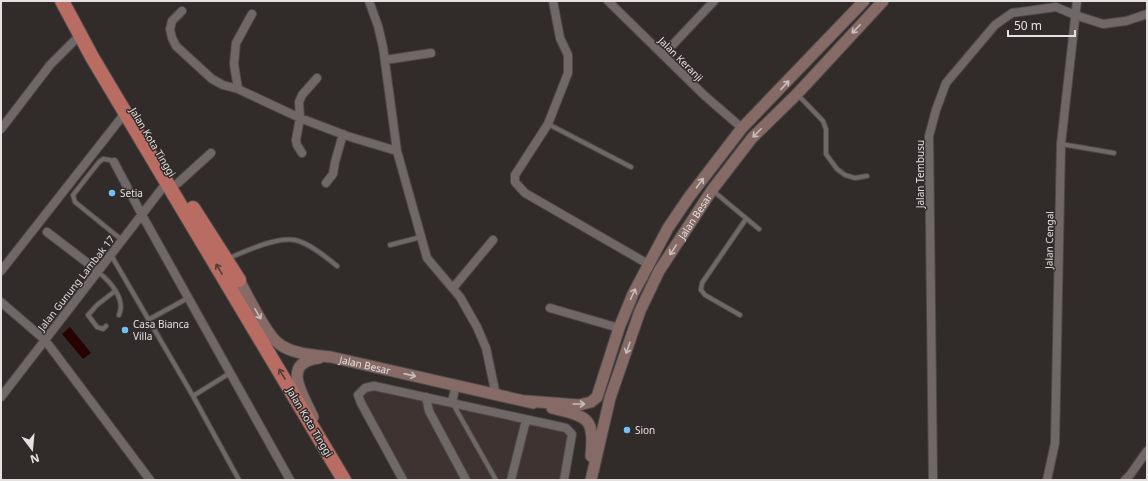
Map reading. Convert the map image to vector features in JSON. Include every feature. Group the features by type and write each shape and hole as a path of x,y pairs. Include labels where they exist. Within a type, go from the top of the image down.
{"highway":[{"path":"62,1 80,35 126,113 172,183"},
{"name":"Jalan Kota Tinggi","path":"71,1 238,303 327,448 344,480"},
{"name":"Jalan Kota Tinggi","path":"172,183 239,280"}],"main road":[{"name":"Jalan Besar","path":"526,401 586,404 595,400 601,387 619,328 633,294 668,228 689,197 742,128 864,1"},
{"name":"Jalan Besar","path":"590,480 610,398 640,311 659,271 712,190 752,138 797,94 883,1"},
{"name":"Jalan Besar","path":"239,280 267,331 278,343 289,349 456,385 580,415 589,423 592,430 590,480"},
{"path":"327,448 299,386 296,373 298,367 302,363 310,360 331,357"}],"street":[{"path":"369,1 378,26 385,60 397,151 420,237 427,258 460,297 477,327 486,348 496,395"},
{"path":"553,1 560,38 568,56 568,73 548,124 515,175 515,182 525,193 648,264"},
{"name":"Jalan Keranji","path":"608,1 705,96 742,128"},
{"path":"663,55 714,1"},
{"name":"Jalan Cengal","path":"1047,480 1055,443 1061,144 1077,1"},
{"name":"Jalan Tembusu","path":"933,480 929,136 936,110 946,83 995,25 1012,13 1056,7 1103,24 1126,21 1146,16"},
{"path":"182,11 172,21 170,29 172,38 176,46 212,79 223,85 238,89 300,118 343,134 397,151"},
{"path":"238,89 234,64 236,43 252,14"},
{"path":"1,129 50,65 80,35"},
{"path":"385,60 431,53"},
{"path":"302,153 296,140 300,118 299,102 302,95 317,78"},
{"path":"1,271 126,113"},
{"path":"326,183 333,174 334,162 343,134"},
{"name":"Jalan Gunung Lambak 17","path":"1,397 142,215 172,183 211,153"},
{"path":"114,162 290,480"},
{"path":"47,232 98,271"},
{"path":"453,288 493,240"},
{"path":"1,302 45,340 150,480"},
{"path":"550,308 619,328"},
{"path":"452,402 456,385"},
{"path":"402,480 361,403 358,395 365,388 374,386 566,428 572,434 564,480"},
{"path":"426,397 429,411 465,480"},
{"path":"511,480 526,420"},
{"path":"1125,480 1147,451"}],"lane":[{"path":"797,94 823,121 826,129 826,154 837,169 846,175 855,178 867,176"},
{"path":"548,124 631,167"},
{"path":"1061,144 1114,153"},
{"path":"114,162 103,159 99,162 73,195 75,202 122,240"},
{"path":"712,190 758,229"},
{"path":"740,316 705,295 701,290 702,283 746,218"},
{"path":"390,245 420,237"},
{"path":"225,260 272,242 295,240 313,248 337,266"},
{"path":"111,255 193,396 239,480"},
{"path":"98,271 115,290 122,306 119,315"},
{"path":"106,326 103,329 97,328 88,315 97,305 115,290"},
{"path":"148,320 188,298"},
{"path":"193,396 230,373"},
{"path":"452,402 496,480"}],"shaded area":[{"path":"70,327 91,353 83,359 62,334"},
{"path":"362,386 575,434 566,480 398,480 358,404"}],"place":[{"name":"Setia","path":"112,193"},
{"name":"Casa Bianca Villa","path":"125,330"},
{"name":"Sion","path":"627,430"}]}
